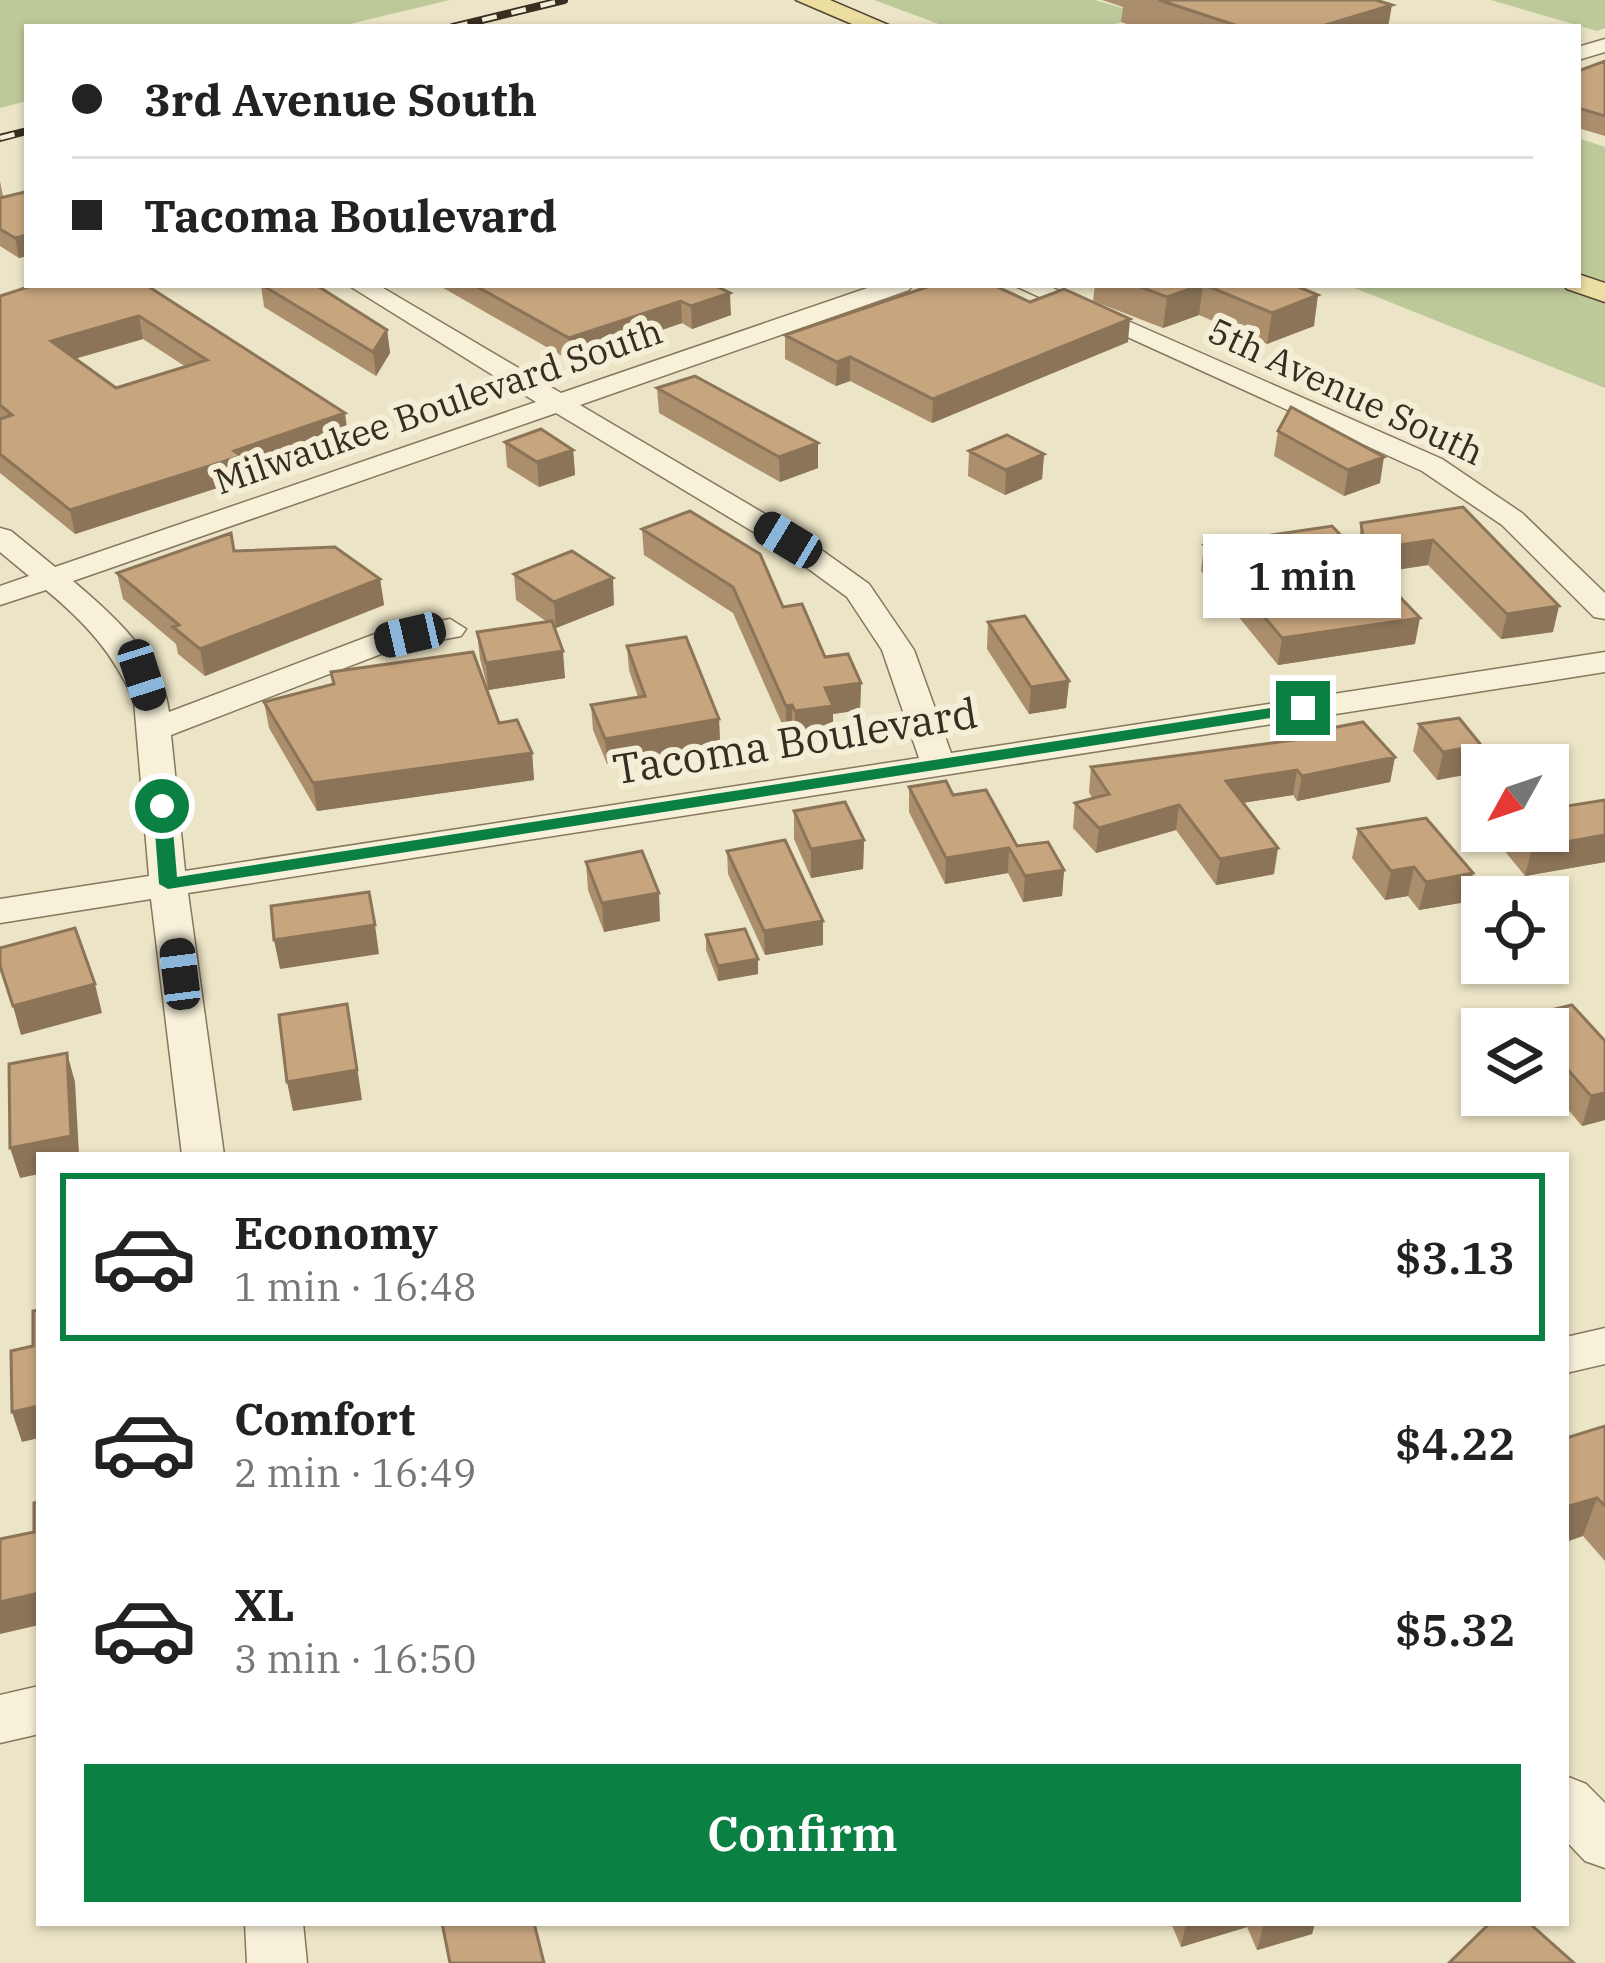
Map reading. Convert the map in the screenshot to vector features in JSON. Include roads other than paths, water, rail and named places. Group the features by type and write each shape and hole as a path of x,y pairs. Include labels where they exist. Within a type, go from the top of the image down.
{"main road":[{"path":"808,0 873,24"}],"street":[{"path":"365,288 788,540 858,591 898,650 938,764"},
{"name":"Milwaukee Boulevard South","path":"0,596 891,288"},
{"name":"5th Avenue South","path":"1032,288 1448,474 1512,519 1605,610"},
{"path":"0,537 127,651 142,675 156,729 168,884 203,1152"},
{"path":"156,729 386,640 450,629"},
{"name":"Tacoma Boulevard","path":"0,911 1605,662"},
{"path":"1569,1354 1605,1346"},
{"path":"0,1719 36,1711"},
{"path":"1569,1805 1605,1842"},
{"path":"274,1926 277,1963"}],"railway":[{"path":"465,24 564,0"},
{"path":"0,138 24,132"}]}
